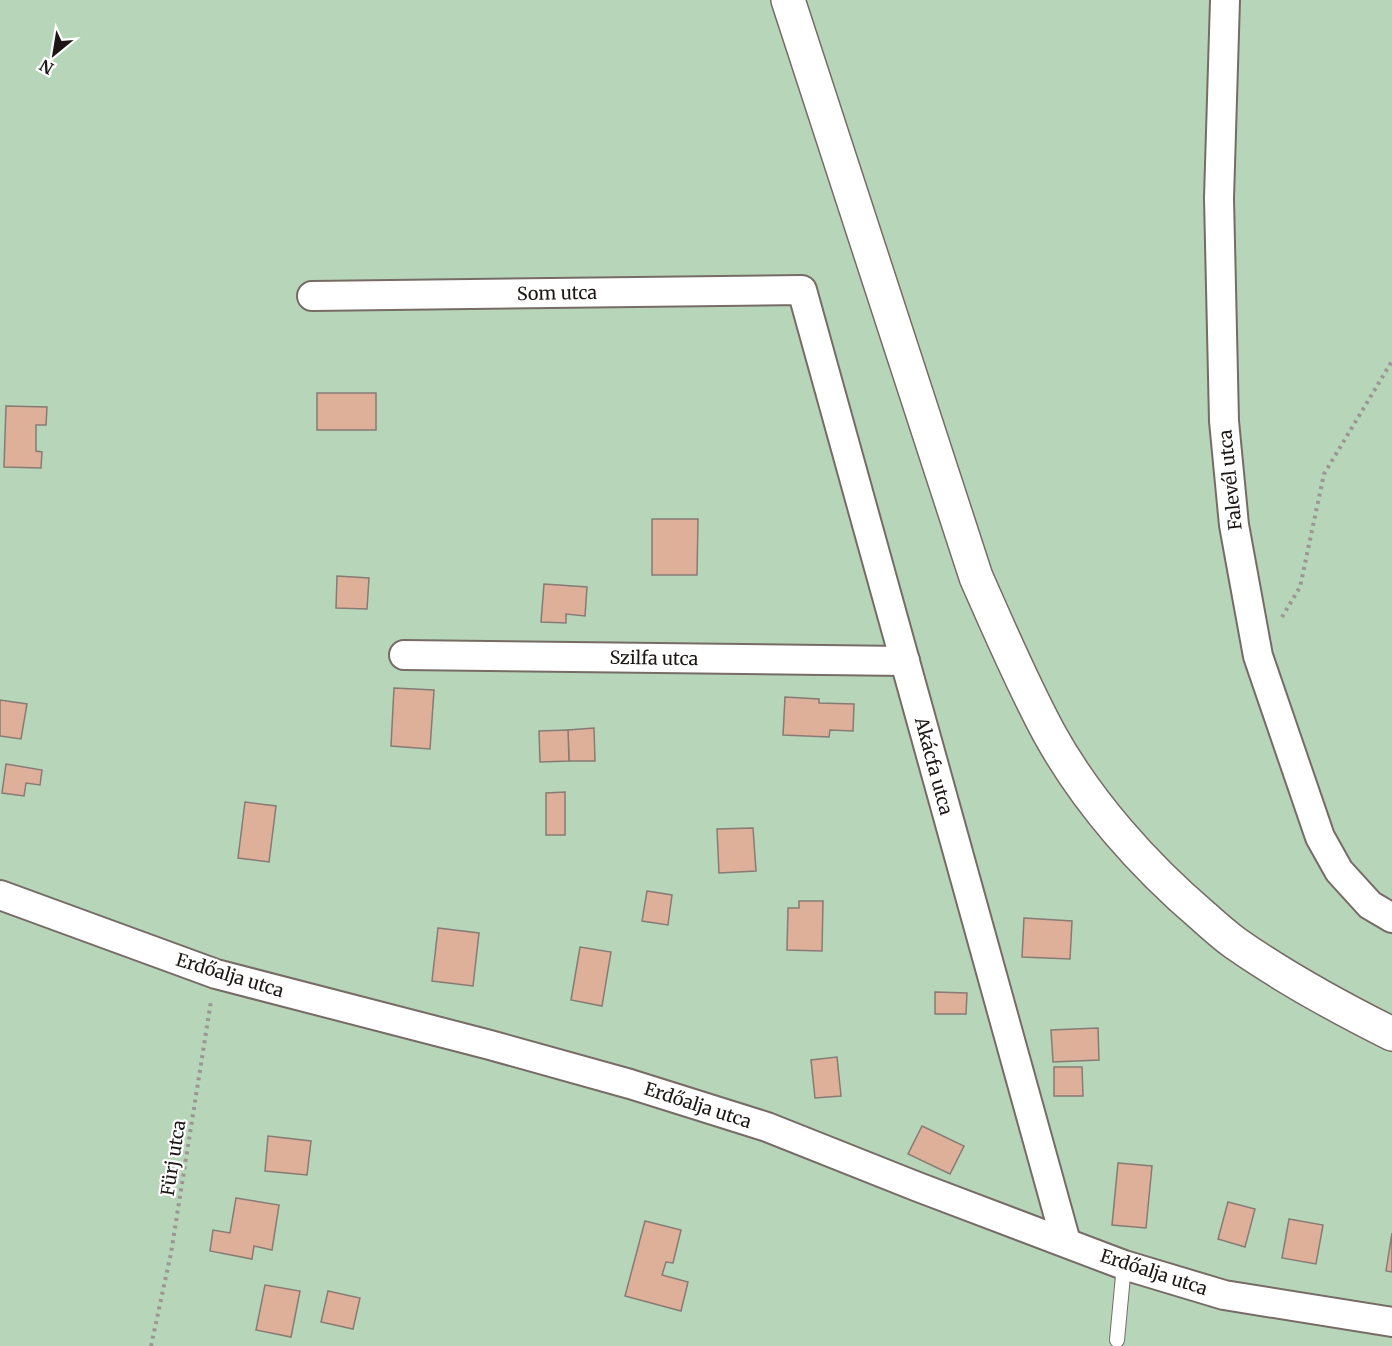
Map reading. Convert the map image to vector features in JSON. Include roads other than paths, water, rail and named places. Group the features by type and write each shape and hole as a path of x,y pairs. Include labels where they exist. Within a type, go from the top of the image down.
{"main road":[{"path":"788,0 976,577 1050,734 1081,783 1171,889 1234,942 1324,1000 1392,1034"}],"street":[{"name":"Falevél utca","path":"1225,0 1219,198 1224,421 1234,525 1258,656 1320,837 1339,871 1370,905 1392,918"},
{"name":"Som utca","path":"312,296 802,290"},
{"name":"Akácfa utca","path":"802,290 1066,1242"},
{"name":"Szilfa utca","path":"404,655 905,661"},
{"name":"Erdőalja utca","path":"0,895 216,974 490,1045 630,1084 766,1127 1124,1265 1224,1295 1392,1322"}],"lane":[{"path":"1117,1340 1124,1265"}]}
